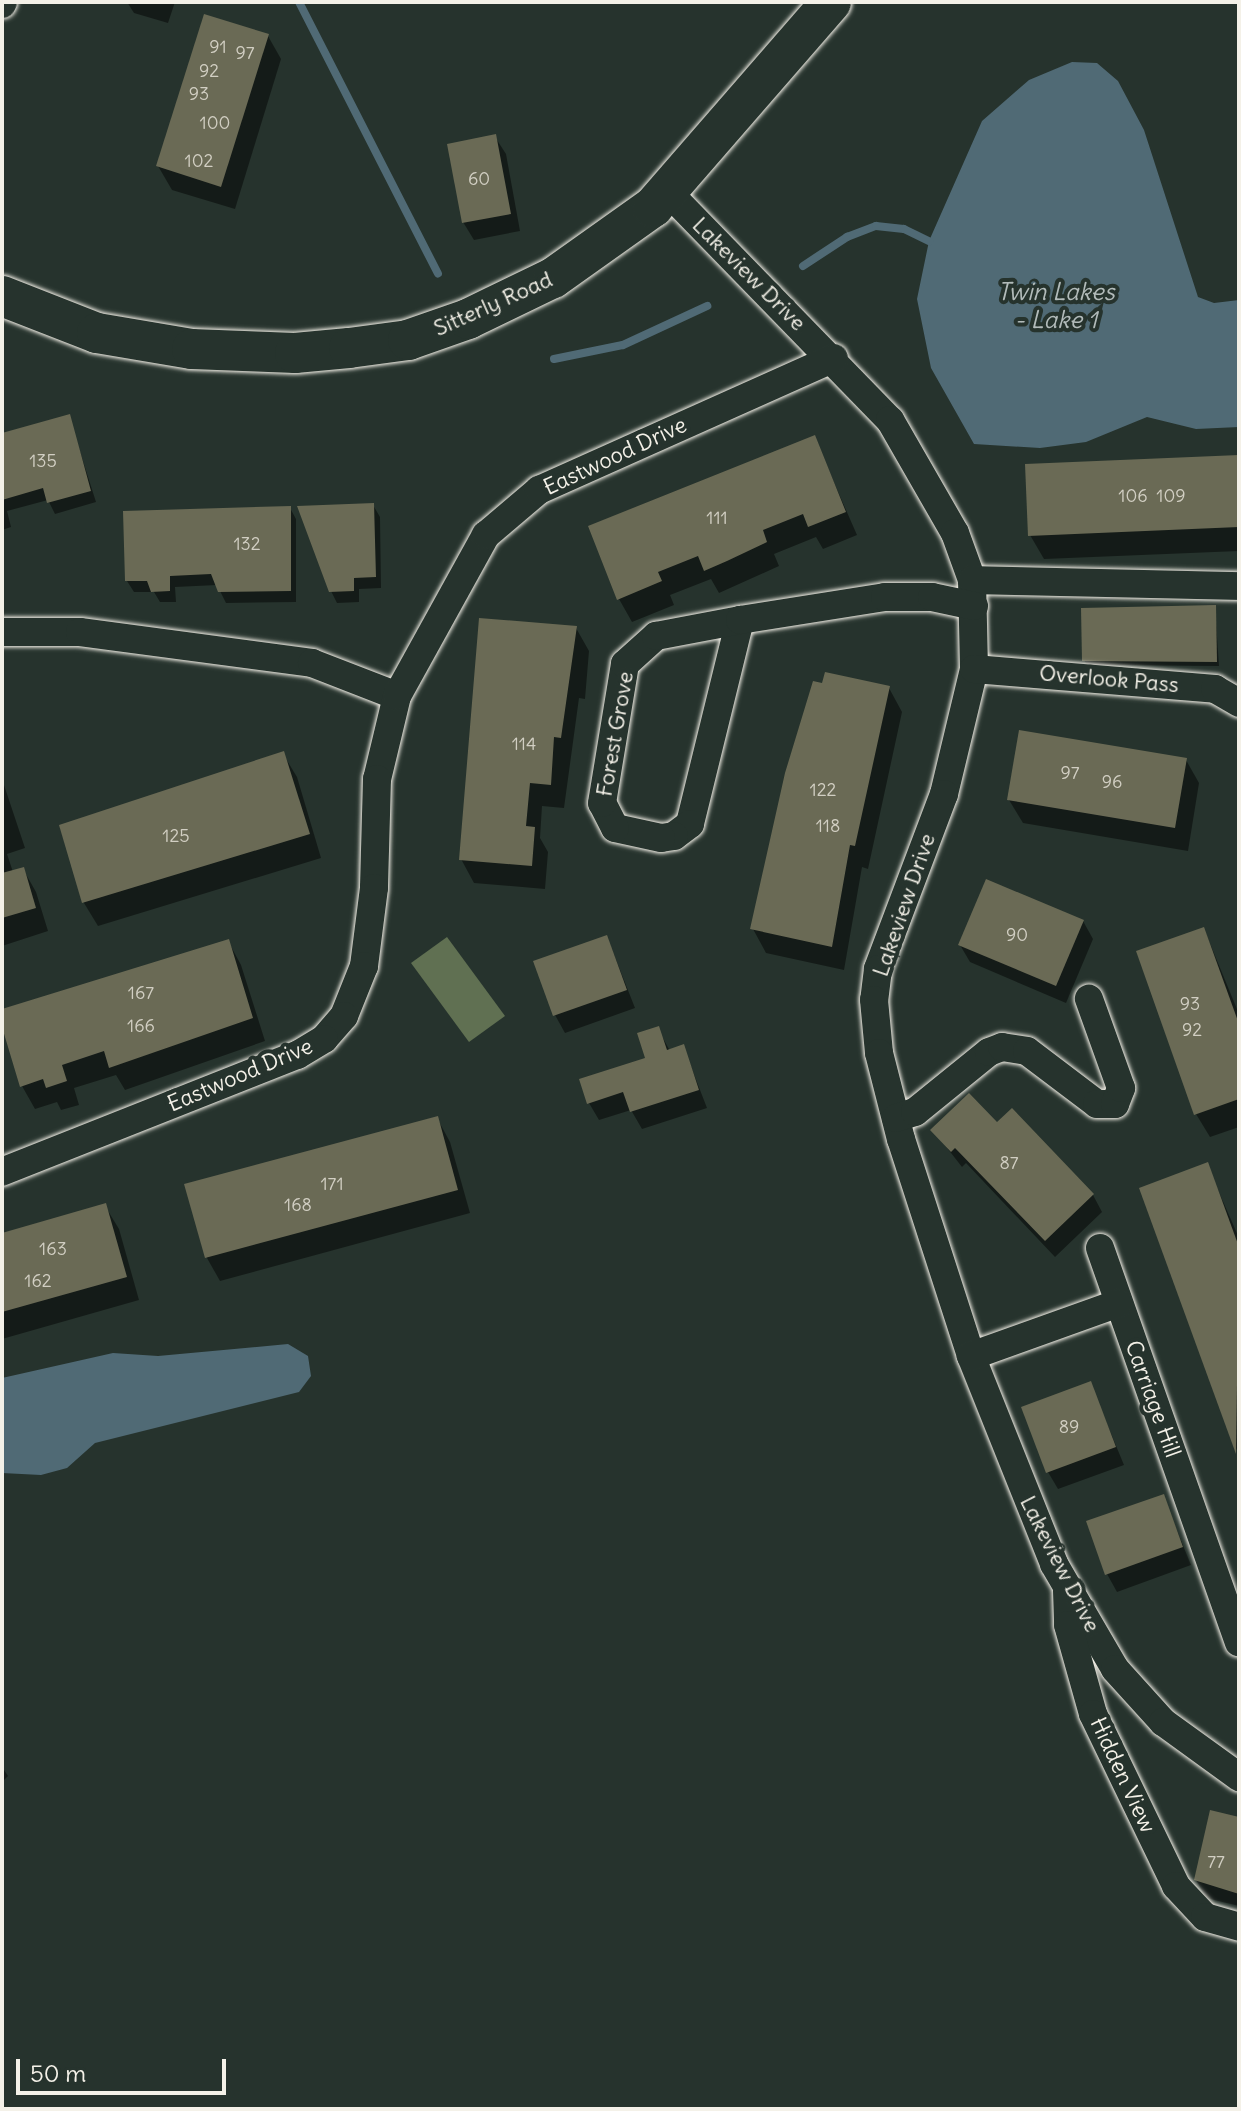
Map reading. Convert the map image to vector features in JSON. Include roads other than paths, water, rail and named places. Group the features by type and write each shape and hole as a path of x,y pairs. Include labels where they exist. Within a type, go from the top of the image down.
{"street":[{"name":"Sitterly Road","path":"2,296 97,333 192,349 295,353 408,340 468,319 553,278 625,229 667,191 831,2"},
{"name":"Lakeview Drive","path":"667,191 834,358 890,420 955,533 973,593 974,669 944,794 878,969 874,1000 879,1053 896,1118 971,1356 1030,1512 1115,1669 1163,1722 1239,1777"},
{"name":"Eastwood Drive","path":"2,1172 297,1055 324,1039 344,1016 364,966 374,888 377,779 397,696 486,535 539,490 834,358"},
{"path":"973,593 1239,586"},
{"name":"Forest Grove","path":"740,620 690,824 674,836 661,838 615,828 602,803 625,664 656,636 740,620 885,597 973,593"},
{"path":"2,632 80,632 312,663 397,696"},
{"name":"Overlook Pass","path":"974,669 1215,689 1239,703"},
{"path":"896,1118 915,1112 1002,1047 1027,1051 1097,1104 1115,1104 1120,1083 1089,999"},
{"name":"Carriage Hill","path":"1100,1248 1239,1642"},
{"path":"971,1356 1119,1303"},
{"name":"Hidden View","path":"1067,1584 1078,1667 1123,1782 1183,1896 1205,1917 1239,1927"}],"water":[{"name":"Twin Lakes - Lake 1","path":"1072,62 1097,63 1118,81 1144,130 1198,297 1214,303 1239,300 1239,427 1196,429 1147,417 1086,442 1040,448 974,444 931,368 917,299 929,241 982,121 1029,80"},
{"path":"288,1344 308,1356 311,1376 299,1392 95,1443 67,1468 41,1475 2,1473 2,1378 113,1353 158,1356"}],"waterway":[{"path":"299,2 438,274"},
{"path":"803,266 847,237 876,226 904,229 929,241"},
{"path":"554,359 623,345 707,306"}]}
